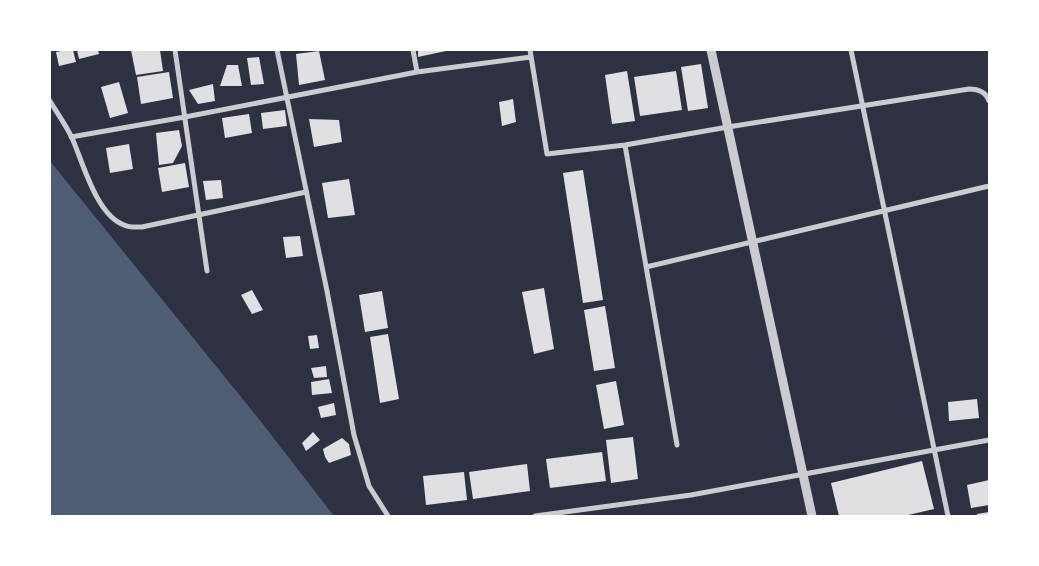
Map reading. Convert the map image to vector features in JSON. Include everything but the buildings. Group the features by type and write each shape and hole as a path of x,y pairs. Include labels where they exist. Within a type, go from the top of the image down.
{"street":[{"path":"175,50 207,271"},
{"path":"277,50 329,301 354,435 369,486 388,516"},
{"path":"413,50 417,72"},
{"path":"530,50 547,154 625,145 969,89 983,92 989,100"},
{"path":"711,50 812,516"},
{"path":"851,50 948,516"},
{"path":"71,137 287,98 417,72 531,57"},
{"path":"50,101 71,137 95,194 106,210 122,225 142,227 306,192"},
{"path":"625,145 677,445"},
{"path":"646,267 989,186"},
{"path":"535,516 690,495 989,440"}],"water":[{"path":"50,161 262,423 334,516 50,516"}]}
